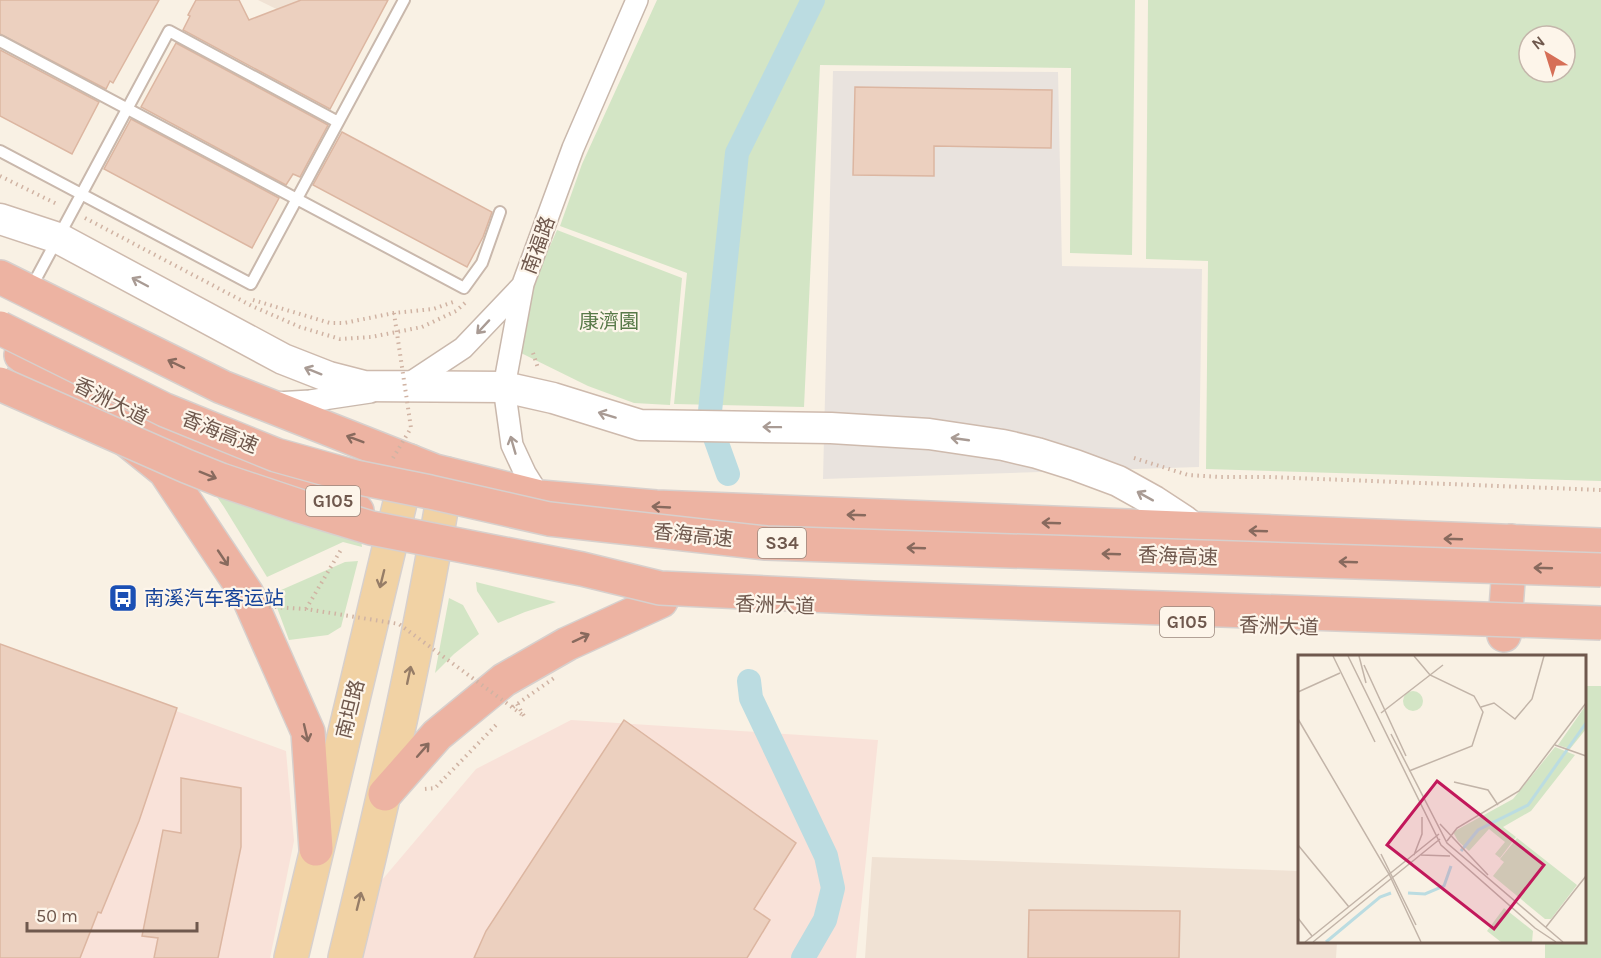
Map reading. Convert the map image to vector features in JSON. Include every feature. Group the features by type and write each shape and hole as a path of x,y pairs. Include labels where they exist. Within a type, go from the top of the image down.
{"highway":[{"path":"0,277 222,387 435,471 540,496 656,507 1601,545"},
{"name":"香海高速","path":"0,328 165,410 276,455 355,477 549,519 766,543 1601,570"},
{"path":"11,350 165,471 247,594 308,732 316,849"},
{"name":"香洲大道","path":"11,350 158,425 338,504 436,543 496,564 661,601 1601,639"},
{"path":"0,384 186,466 299,506 371,528 582,569 660,588 873,598 1601,623"},
{"path":"1504,635 1511,541"},
{"path":"385,794 437,735 504,680 567,644 661,601"}],"main road":[{"name":"南坦路","path":"291,958 410,461"},
{"path":"345,958 385,794 436,543 447,474"}],"street":[{"name":"南福路","path":"540,496 525,474 512,445 504,387 523,284 573,148 637,0"},
{"path":"0,219 58,238 283,359 329,377 364,386 504,387 553,398 640,424 831,428 928,434 1002,445 1076,465 1118,481 1155,501 1193,528"},
{"path":"266,404 310,401 403,387 463,348 523,284"}],"lane":[{"path":"0,150 251,284 404,0"},
{"path":"29,291 169,32 338,122"},
{"path":"0,40 464,288 482,262 500,212"}],"path":[{"path":"0,176 252,306 300,327 340,339 371,338 422,327 456,310 474,297"},
{"path":"220,289 330,323 344,323 394,313 433,309 463,298"},
{"path":"532,351 541,375"},
{"path":"1134,458 1188,475 1601,490"},
{"path":"227,604 306,609 399,624 524,716"},
{"path":"505,715 554,678"},
{"path":"435,788 497,723"}],"shaded area":[{"path":"258,0 337,0 317,29"},
{"path":"833,71 1058,72 1062,266 1202,269 1199,467 823,479"},
{"path":"0,647 286,751 294,841 270,958 0,958"},
{"path":"571,720 878,740 856,958 362,958 376,887 476,769"},
{"path":"872,857 1298,871 1298,943 1337,943 1336,958 865,958"}],"green space":[{"path":"657,0 1135,0 1132,255 1070,253 1071,68 820,65 804,407 674,404 687,273 560,226 582,164"},
{"path":"1148,0 1601,0 1601,481 1206,469 1208,261 1146,259"},
{"name":"康濟園","path":"557,230 682,278 670,405 634,403 588,386 521,353 533,285"},
{"path":"206,481 361,538 362,547 343,542 267,577"},
{"path":"358,561 341,627 328,635 289,640 272,594 345,562"},
{"path":"476,582 556,602 498,623 477,591"},
{"path":"449,598 463,605 479,634 435,673"},
{"path":"1586,686 1601,686 1601,958 1545,958 1545,943 1586,943"}],"building":[{"path":"0,0 159,0 113,83 110,81 106,89 0,34"},
{"path":"196,0 239,0 249,20 301,0 388,0 330,109 183,30"},
{"path":"176,43 328,125 300,177 293,174 286,185 141,107"},
{"path":"0,50 99,102 72,154 0,116"},
{"path":"855,87 1052,90 1051,148 934,146 934,176 853,175"},
{"path":"131,119 279,198 252,248 104,169"},
{"path":"342,132 492,212 483,237 467,267 313,185"},
{"path":"0,644 177,708 139,821 80,958 0,958"},
{"path":"624,720 796,843 754,909 770,920 747,958 474,958 486,931"},
{"path":"181,778 241,788 241,847 218,958 154,958 158,938 142,936 163,830 181,833"},
{"path":"1029,910 1180,911 1179,958 1028,958"}],"waterway":[{"path":"728,474 709,421 737,153 813,0"},
{"path":"749,681 751,698 826,856 833,888 825,920 803,958"}],"place":[{"name":"南溪汽车客运站","path":"123,598"}]}
